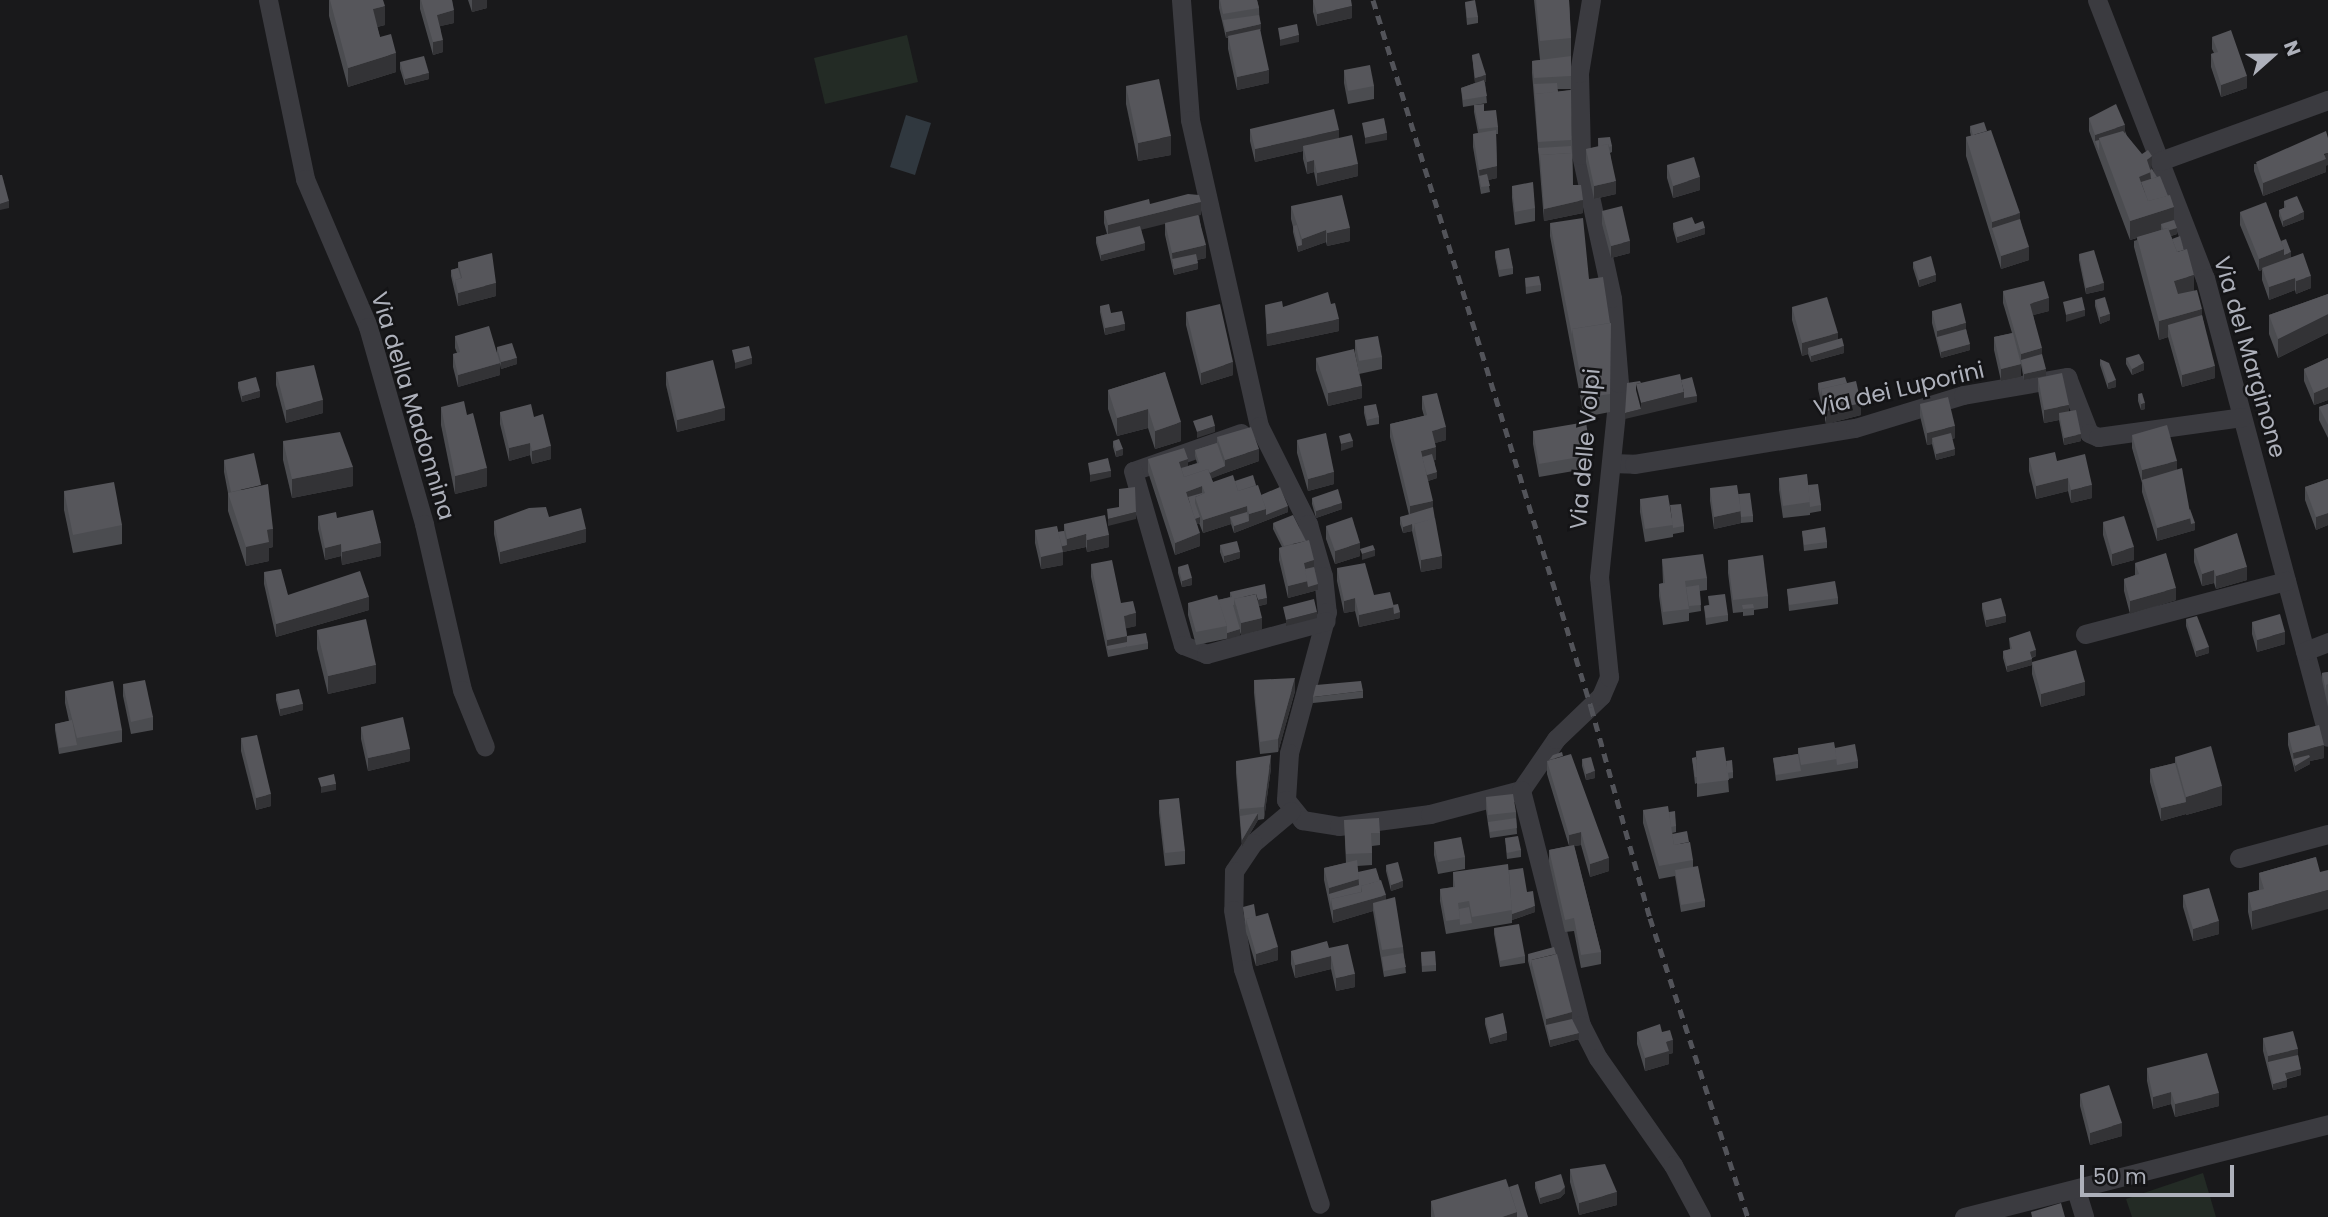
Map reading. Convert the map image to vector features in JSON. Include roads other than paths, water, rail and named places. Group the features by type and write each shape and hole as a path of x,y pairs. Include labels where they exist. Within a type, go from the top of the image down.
{"street":[{"name":"Via della Madonnina","path":"268,0 305,179 368,327 424,524 462,690 485,747"},
{"path":"1181,0 1190,120 1259,426 1308,524 1323,576 1326,621 1289,753 1284,785 1292,811 1314,824 1339,826 1430,814 1521,790 1581,1025 1598,1058 1672,1165 1701,1217"},
{"name":"Via delle Volpi","path":"1521,790 1556,739 1606,688 1608,665 1599,577 1619,383 1612,298 1581,155 1579,73 1591,0"},
{"name":"Via del Marginone","path":"2097,0 2205,278 2328,737"},
{"path":"2160,161 2328,100"},
{"name":"Via dei Luporini","path":"1611,463 1634,464 1855,428 1963,395 2067,377 2089,433 2098,437 2242,417"},
{"path":"1259,426 1133,471 1183,645 1206,653 1326,621"},
{"path":"2085,634 2286,581"},
{"path":"2305,651 2328,642"},
{"path":"1292,811 1253,843 1234,871 1233,910 1243,969 1320,1204"},
{"path":"2239,858 2328,834"},
{"path":"1964,1217 2328,1124"},
{"path":"2076,1190 2084,1217"}],"railway":[{"path":"1373,0 1591,707 1650,918 1748,1217"}]}
